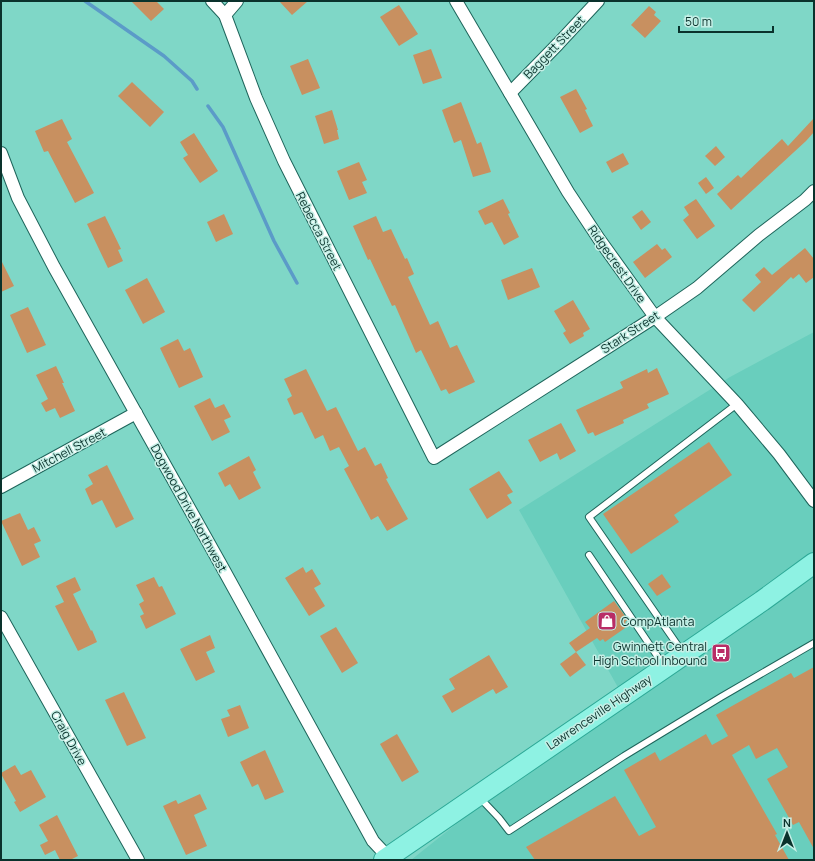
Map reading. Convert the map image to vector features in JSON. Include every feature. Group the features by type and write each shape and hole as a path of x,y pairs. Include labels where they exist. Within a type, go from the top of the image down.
{"main road":[{"name":"Lawrenceville Highway","path":"387,859 814,563"}],"street":[{"name":"Rebecca Street","path":"212,1 225,15 256,98 284,161 434,458"},
{"path":"225,15 237,1"},
{"name":"Ridgecrest Drive","path":"456,1 568,192 595,233 655,316 737,404 779,454 814,501"},
{"name":"Baggett Street","path":"510,92 598,1"},
{"name":"Dogwood Drive Northwest","path":"1,153 18,198 54,267 373,841 387,859"},
{"name":"Stark Street","path":"434,458 697,288 727,264 759,235 814,192"},
{"name":"Mitchell Street","path":"1,487 136,414"},
{"name":"Craig Drive","path":"1,616 138,860"}],"lane":[{"path":"684,654 588,517 737,404"},
{"path":"589,556 665,667"},
{"path":"477,796 499,818 509,831 624,756 814,643"}],"shaded area":[{"path":"814,332 814,860 411,860 460,821 625,700 519,510 730,377"}],"building":[{"path":"131,1 156,1 164,9 151,21"},
{"path":"279,1 308,1 292,15"},
{"path":"399,5 418,34 399,46 380,17"},
{"path":"649,6 656,12 654,15 661,21 645,38 631,25"},
{"path":"431,49 442,78 423,84 413,55"},
{"path":"308,59 320,88 302,95 290,66"},
{"path":"132,82 164,112 150,127 118,96"},
{"path":"576,89 587,109 585,110 593,126 580,133 560,97"},
{"path":"461,102 477,144 481,142 491,172 473,177 461,140 454,143 442,110"},
{"path":"332,110 339,139 324,144 315,116"},
{"path":"814,118 814,132 806,141 731,210 717,194 738,175 741,178 782,139 788,146"},
{"path":"62,119 72,139 67,142 94,193 75,203 48,151 44,152 35,131"},
{"path":"194,133 218,171 200,183 183,158 188,155 180,142"},
{"path":"716,146 725,157 715,166 705,156"},
{"path":"623,153 629,164 612,173 606,162"},
{"path":"359,162 367,180 362,182 367,193 349,200 337,171"},
{"path":"706,177 714,188 706,194 698,183"},
{"path":"503,199 510,213 508,214 519,237 504,245 492,222 485,225 478,211"},
{"path":"696,199 715,226 697,239 683,220 689,215 684,207"},
{"path":"642,210 651,222 641,230 632,217"},
{"path":"224,214 233,234 216,242 207,222"},
{"path":"105,216 121,249 118,250 123,261 108,268 87,224"},
{"path":"376,216 383,232 391,229 405,259 407,258 414,274 408,277 430,325 438,321 450,348 457,345 475,382 449,394 446,389 441,391 421,350 416,353 395,305 392,306 370,259 368,260 353,226"},
{"path":"657,244 662,250 665,248 672,257 645,278 633,262"},
{"path":"805,248 814,259 814,277 806,283 799,274 793,279 791,277 754,312 742,300 761,282 755,275 764,267 772,275"},
{"path":"1,260 14,286 1,292"},
{"path":"532,268 540,287 508,300 501,280"},
{"path":"147,278 165,312 143,324 125,290"},
{"path":"573,300 590,329 583,333 584,336 570,344 563,333 566,331 554,311"},
{"path":"28,307 46,345 27,353 10,315"},
{"path":"178,339 184,351 190,348 203,377 179,388 160,348"},
{"path":"56,366 75,411 60,418 55,408 46,412 41,403 48,399 36,375"},
{"path":"657,368 669,394 647,404 649,408 623,420 624,423 595,436 593,432 588,434 576,410 623,388 620,382 647,369 648,373"},
{"path":"306,369 327,411 336,407 358,451 365,447 375,466 381,463 388,478 386,479 408,519 387,531 378,516 371,520 344,469 349,466 339,447 330,451 323,435 315,439 302,412 294,415 287,399 292,396 284,379"},
{"path":"210,398 215,408 224,404 231,417 224,420 230,432 212,441 194,406"},
{"path":"561,423 576,451 560,460 557,453 540,462 528,440"},
{"path":"709,442 732,475 674,515 679,522 631,554 603,514"},
{"path":"249,456 256,470 253,472 261,488 239,500 230,484 225,487 218,473"},
{"path":"107,465 134,519 116,528 102,500 92,505 85,489 93,484 88,475"},
{"path":"499,471 513,492 507,495 512,503 487,519 469,489"},
{"path":"20,513 28,530 34,527 41,541 34,544 40,557 22,566 1,521"},
{"path":"303,567 306,573 312,569 321,584 314,588 325,606 309,616 285,578"},
{"path":"662,574 671,587 657,596 648,584"},
{"path":"75,577 81,590 73,594 97,642 78,651 55,606 64,602 56,586"},
{"path":"154,577 159,587 162,586 176,614 146,629 140,616 144,614 139,604 144,601 136,585"},
{"name":"CompAtlanta","path":"614,601 628,620 625,622 628,626 605,642 603,639 600,641 597,638 576,652 569,643 590,628 585,622"},
{"path":"336,627 358,663 342,673 320,636"},
{"path":"210,635 215,648 206,652 215,672 196,681 180,649"},
{"path":"576,652 586,665 570,677 560,664"},
{"path":"489,655 508,687 496,694 493,689 452,713 442,696 455,689 449,679"},
{"path":"814,667 814,849 799,822 793,825 767,779 788,767 777,748 756,759 749,745 732,755 777,834 775,835 789,860 535,860 526,847 615,796 639,836 656,827 624,770 655,752 660,761 706,734 712,745 728,736 716,715 791,673 794,678"},
{"path":"124,692 146,738 127,746 105,700"},
{"path":"240,705 249,728 228,737 221,719 230,716 227,710"},
{"path":"397,734 419,772 402,782 380,744"},
{"path":"265,750 284,792 265,800 258,784 252,787 240,762"},
{"path":"15,765 21,775 31,770 46,797 20,812 14,802 16,801 1,774"},
{"path":"200,794 207,809 194,815 207,846 186,855 163,806 176,800 178,804"},
{"path":"57,815 78,856 70,860 60,860 55,850 45,855 40,845 48,841 39,825"}],"waterway":[{"path":"85,1 164,56 192,81 197,89"},
{"path":"208,106 223,127 274,241 297,283"}],"place":[{"name":"CompAtlanta","path":"607,621"},
{"name":"Gwinnett Central High School Inbound","path":"721,653"}]}
